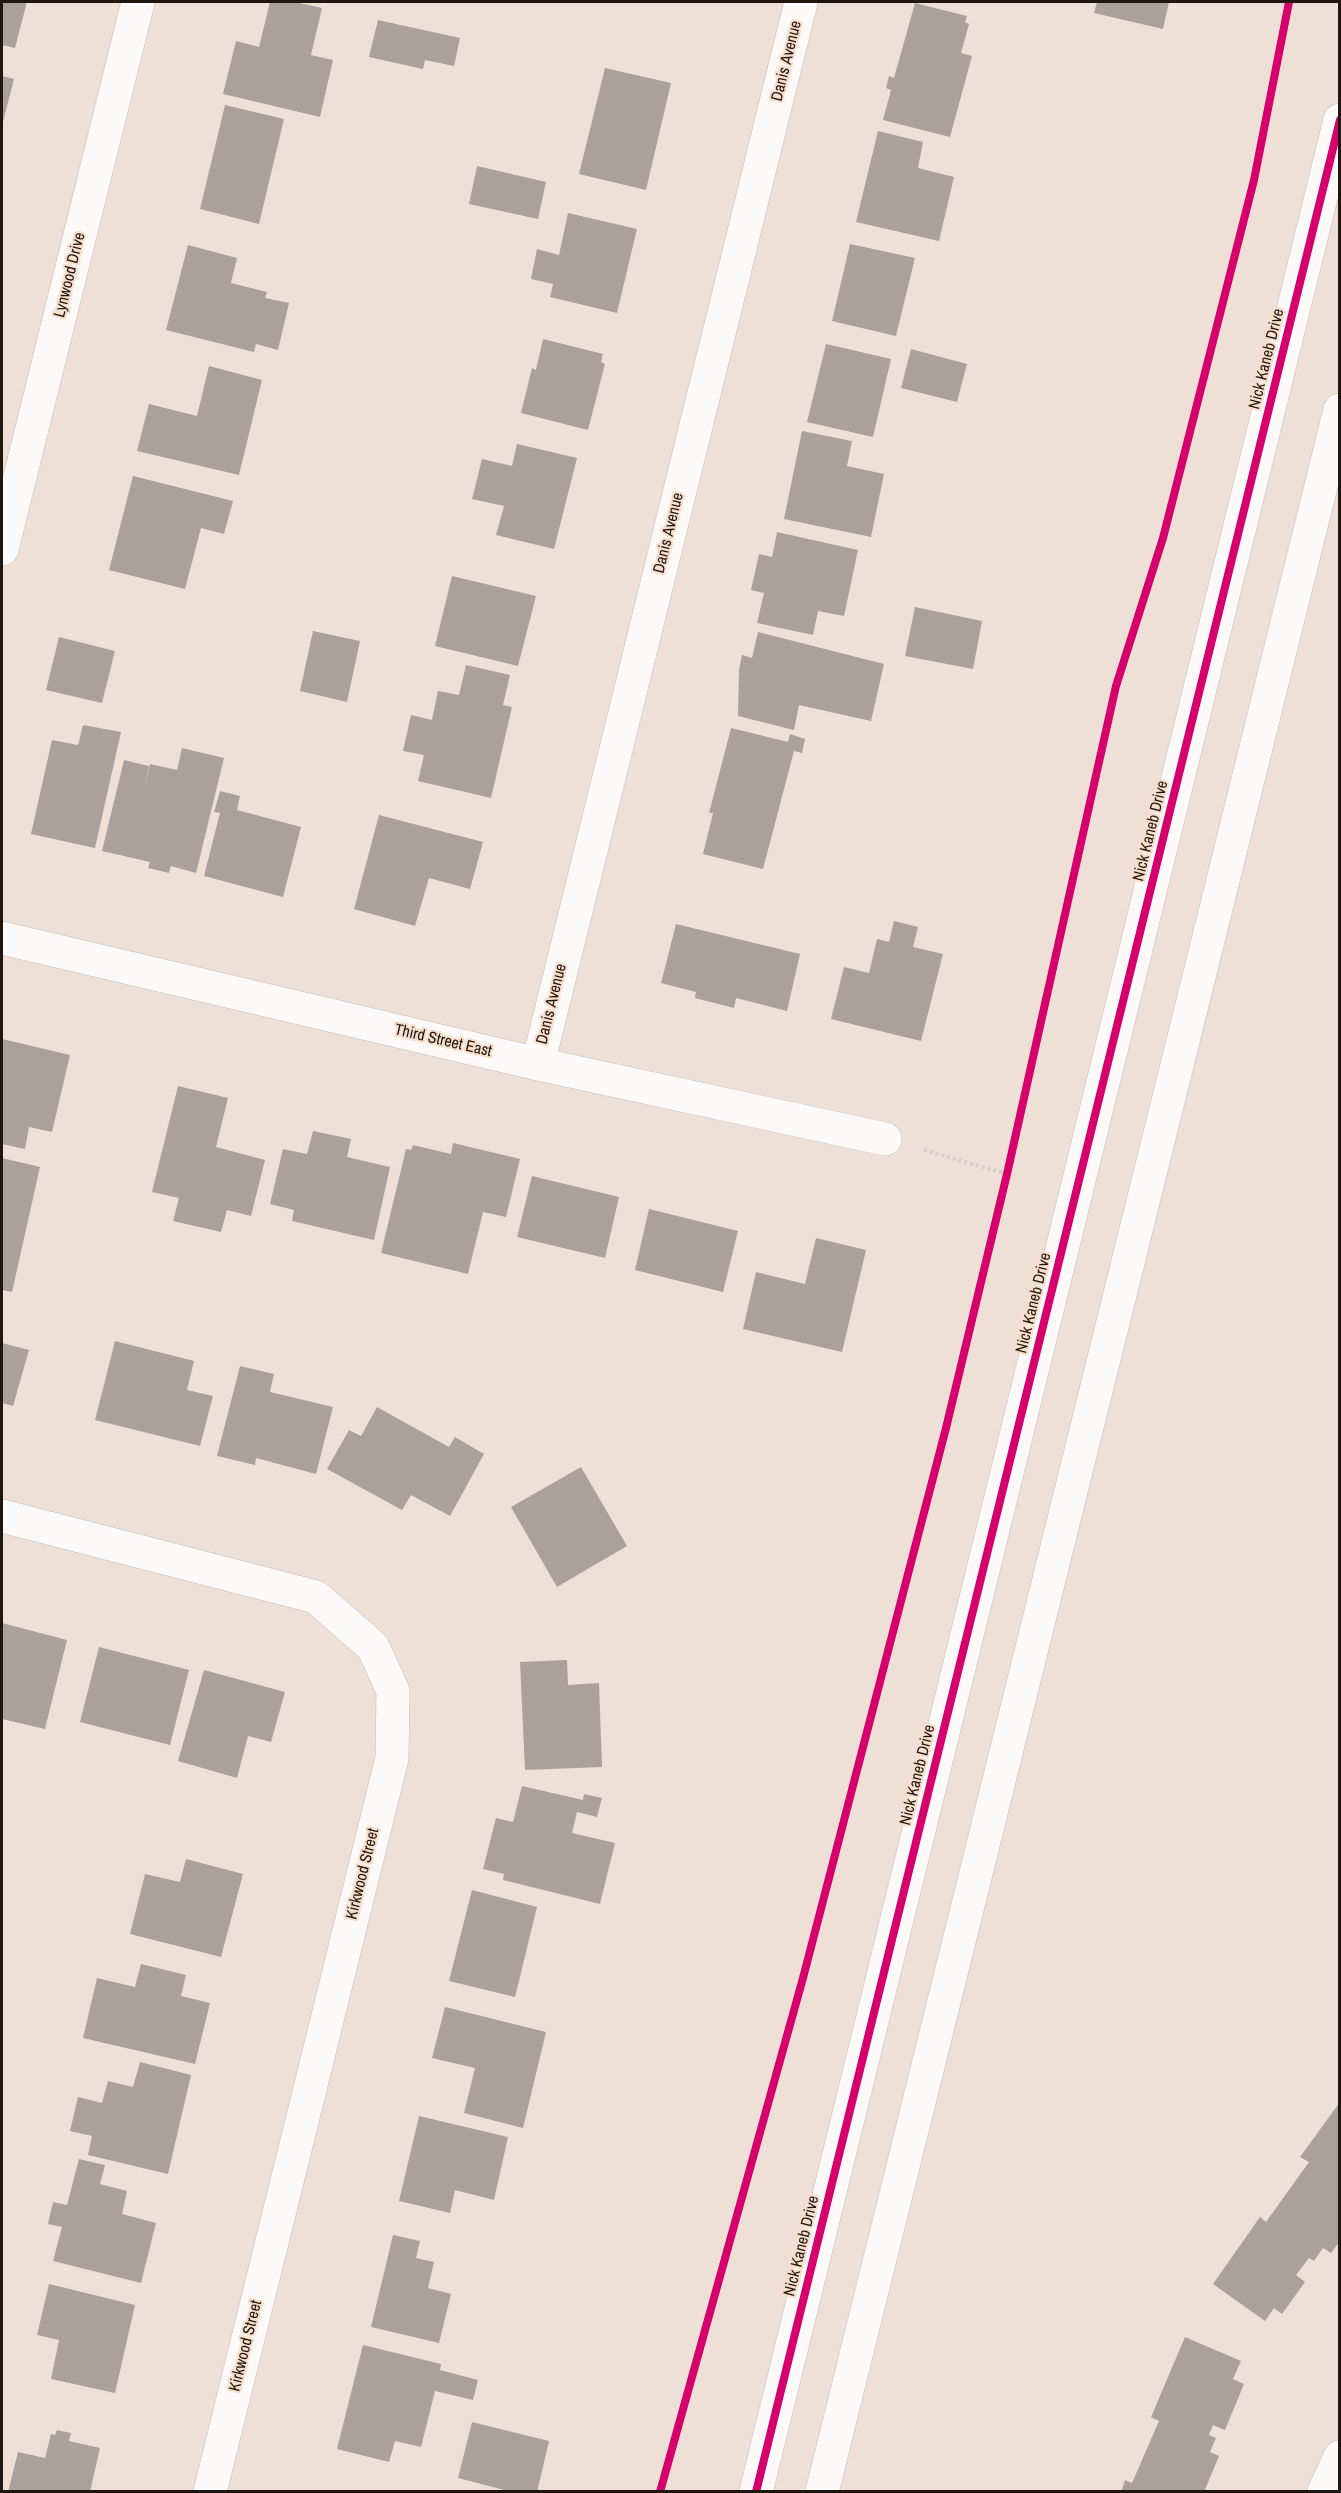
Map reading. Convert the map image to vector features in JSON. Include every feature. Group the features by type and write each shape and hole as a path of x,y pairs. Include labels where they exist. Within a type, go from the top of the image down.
{"street":[{"name":"Lynwood Drive","path":"2,549 138,2"},
{"name":"Danis Avenue","path":"538,1064 801,2"},
{"name":"Nick Kaneb Drive","path":"756,2492 1340,120"},
{"path":"822,2492 1340,411"},
{"name":"Third Street East","path":"2,938 538,1064 885,1139"},
{"name":"Kirkwood Street","path":"2,1516 316,1598 373,1647 393,1690 392,1758 210,2492"},
{"path":"1323,2492 1340,2457"}],"path":[{"path":"885,1139 1006,1174"},
{"path":"1004,1185 1009,1162"}],"building":[{"path":"2,2 27,2 15,48 2,45"},
{"path":"270,2 295,2 322,8 311,55 333,60 320,117 223,94 236,41 259,47"},
{"path":"1097,2 1169,2 1163,29 1094,13"},
{"path":"915,3 967,16 965,22 969,24 961,53 972,56 950,137 883,120 891,90 886,88 889,76 894,78"},
{"path":"378,20 460,38 454,66 425,60 423,69 369,57"},
{"path":"605,68 671,83 646,190 579,174"},
{"path":"2,76 14,79 2,126"},
{"path":"225,105 284,119 259,224 200,209"},
{"path":"878,131 923,142 918,168 954,177 939,241 856,222"},
{"path":"477,166 546,182 538,219 469,204"},
{"path":"568,213 637,229 617,313 550,297 553,284 531,279 537,249 559,255"},
{"path":"850,244 915,258 896,336 832,321"},
{"path":"188,245 237,258 231,283 267,292 265,298 289,303 278,350 256,344 254,352 166,330"},
{"path":"543,339 603,354 601,362 605,364 588,430 521,413 532,368 536,370"},
{"path":"826,344 891,359 873,437 807,422"},
{"path":"911,349 967,364 957,402 901,388"},
{"path":"209,366 262,380 239,475 137,451 149,404 197,416"},
{"path":"802,431 852,441 847,466 884,474 871,537 784,519"},
{"path":"517,444 577,458 554,549 496,535 504,506 472,499 482,459 512,466"},
{"path":"133,476 233,501 224,534 201,528 185,589 109,570"},
{"path":"777,532 858,550 844,616 818,611 813,635 757,623 764,593 751,590 759,554 772,557"},
{"path":"452,576 536,596 518,666 435,646"},
{"path":"915,607 982,621 973,669 905,656"},
{"path":"313,631 360,641 347,702 300,691"},
{"path":"758,632 884,664 871,721 799,705 794,730 738,716 739,670 742,655 752,658"},
{"path":"59,637 115,651 102,703 46,690"},
{"path":"466,665 510,675 503,705 512,707 491,798 418,781 424,755 403,751 411,715 432,720 438,691 459,695"},
{"path":"83,725 121,732 95,848 31,834 52,740 78,745"},
{"path":"731,728 788,742 790,734 805,739 802,753 794,751 763,869 703,854 713,813 709,813"},
{"path":"182,748 224,758 196,873 171,866 169,873 148,868 150,862 102,851 124,760 149,766 144,788 150,764 177,770"},
{"path":"220,791 240,796 237,810 301,827 283,897 204,876 220,813 214,812"},
{"path":"379,815 483,842 470,889 429,878 415,926 354,909"},
{"path":"894,921 918,927 913,947 943,954 921,1041 831,1019 844,967 869,973 877,939 889,942"},
{"path":"676,924 800,954 787,1011 736,998 734,1008 695,998 696,992 661,983"},
{"path":"2,1039 70,1055 52,1132 29,1127 25,1149 2,1144"},
{"path":"178,1086 228,1098 216,1147 265,1160 251,1216 227,1210 221,1232 173,1221 179,1198 152,1192"},
{"path":"313,1131 351,1139 347,1157 390,1167 374,1240 292,1221 294,1210 270,1204 283,1149 307,1154"},
{"path":"453,1143 520,1159 506,1217 483,1212 468,1274 381,1253 406,1149 411,1150 413,1145 451,1154"},
{"path":"2,1158 40,1167 12,1292 2,1290"},
{"path":"532,1176 619,1197 605,1258 517,1237"},
{"path":"649,1209 738,1231 723,1292 635,1270"},
{"path":"816,1238 866,1250 842,1352 743,1329 756,1272 805,1284"},
{"path":"115,1341 194,1361 187,1390 213,1396 200,1446 95,1420"},
{"path":"2,1343 29,1350 13,1406 2,1403"},
{"path":"240,1366 274,1374 270,1392 333,1407 316,1474 256,1458 255,1465 217,1456"},
{"path":"377,1407 449,1447 455,1437 484,1454 450,1516 411,1495 402,1510 327,1469 349,1430 361,1436"},
{"path":"581,1467 627,1546 557,1587 511,1507"},
{"path":"2,1623 67,1640 45,1729 2,1719"},
{"path":"99,1647 189,1670 170,1745 80,1722"},
{"path":"567,1660 568,1685 599,1683 602,1767 525,1770 520,1662"},
{"path":"204,1670 285,1692 271,1742 248,1736 237,1778 178,1761"},
{"path":"522,1786 583,1800 584,1794 602,1798 597,1817 577,1812 572,1833 615,1843 600,1904 503,1880 504,1874 483,1869 496,1818 513,1822"},
{"path":"186,1859 243,1874 221,1957 130,1934 145,1874 180,1882"},
{"path":"472,1890 537,1907 515,1997 449,1981"},
{"path":"141,1964 186,1975 181,1996 210,2003 195,2064 83,2038 97,1978 135,1987"},
{"path":"445,2007 546,2032 523,2128 464,2113 475,2068 432,2058"},
{"path":"140,2062 191,2075 168,2174 88,2155 92,2136 70,2131 78,2097 102,2103 108,2081 133,2087"},
{"path":"1340,2102 1340,2241 1331,2253 1323,2248 1314,2261 1309,2258 1296,2275 1305,2282 1282,2314 1274,2308 1265,2321 1213,2284 1260,2217 1266,2222 1309,2162 1300,2157"},
{"path":"419,2116 508,2137 494,2200 455,2190 450,2213 399,2201"},
{"path":"79,2159 105,2165 100,2184 127,2191 122,2214 156,2223 141,2283 53,2261 62,2227 48,2224 53,2202 67,2205"},
{"path":"393,2235 420,2241 416,2258 434,2262 428,2288 451,2294 439,2343 371,2327"},
{"path":"49,2284 135,2305 115,2393 51,2379 59,2340 37,2335"},
{"path":"1185,2337 1241,2361 1233,2379 1244,2384 1225,2430 1213,2425 1209,2435 1216,2438 1210,2452 1219,2456 1204,2492 1121,2492 1125,2480 1132,2483 1159,2421 1151,2417"},
{"path":"363,2345 441,2364 440,2370 478,2380 473,2400 435,2391 421,2447 395,2441 389,2462 337,2449"},
{"path":"472,2422 549,2441 537,2492 512,2492 458,2478"},
{"path":"57,2430 71,2433 69,2441 100,2448 90,2492 8,2492 18,2452 45,2458 51,2434 55,2435"}],"cycle path":[{"path":"660,2492 803,1978 946,1428 1007,1174 1116,686 1163,538 1254,180 1289,2"},
{"path":"756,2492 1340,120"}]}
